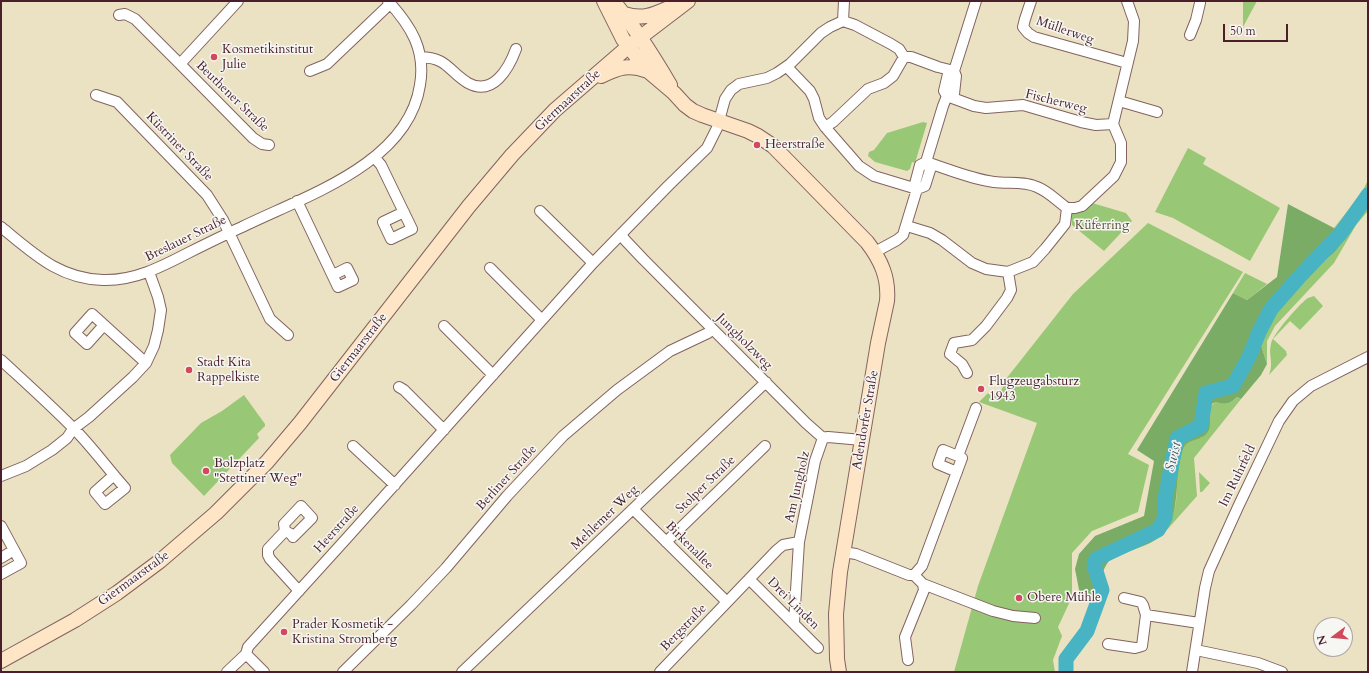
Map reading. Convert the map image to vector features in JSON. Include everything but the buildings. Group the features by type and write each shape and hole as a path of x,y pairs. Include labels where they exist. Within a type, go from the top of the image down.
{"street":[{"name":"Beuthener Straße","path":"180,64 238,1"},
{"path":"604,1 617,29 648,71 674,93"},
{"path":"613,1 652,54 674,93"},
{"path":"624,14 632,16 649,16 687,1"},
{"name":"Giermaarstraße","path":"1,661 75,620 117,593 160,561 216,513 267,462 300,423 469,206 512,155 555,110 629,46 687,1"},
{"path":"844,1 843,21 856,25 899,49 904,57"},
{"path":"787,67 810,91 814,99 819,118 825,127 859,166 874,176 917,189 925,186 930,170 926,162 943,106 948,96 944,91 948,74 954,71 976,1"},
{"name":"Müllerweg","path":"1031,1 1024,27 1028,33 1034,37 1127,63"},
{"path":"926,162 987,181 1024,183 1046,192 1067,208 1082,206 1114,176 1121,162 1121,143 1113,124 1133,41 1134,21 1127,1"},
{"path":"1190,35 1196,20 1200,1"},
{"path":"310,71 327,64 390,2"},
{"name":"Breslauer Straße","path":"1,227 57,270 81,278 115,280 149,272 334,183 375,158 403,129 415,106 421,80 421,56 412,32 402,16 390,2"},
{"name":"Beuthener Straße","path":"119,15 125,14 135,19 253,138 262,144 269,144"},
{"name":"Heerstraße","path":"227,672 246,654 248,647 593,263 707,148 717,128 725,99 731,90 739,84 767,78 787,67 821,33 843,21"},
{"path":"421,56 440,60 468,84 482,87 492,84 506,71 516,49"},
{"path":"904,57 911,57 954,71"},
{"path":"825,127 833,122 868,89 893,76 904,57"},
{"path":"584,85 621,68 638,68 648,71"},
{"name":"Adendorfer Straße","path":"674,93 692,111 718,122 748,131 773,146 875,252 886,277 887,295 843,552 838,594 836,614 837,659 840,672"},
{"name":"Küstriner Straße","path":"96,95 117,102 207,195 223,220 270,319 288,335"},
{"name":"Fischerweg","path":"948,96 974,106 986,108 1023,105 1081,122 1096,125 1113,124"},
{"path":"1119,101 1157,112"},
{"path":"375,158 381,164 404,212"},
{"path":"875,252 903,235 907,226 917,189"},
{"path":"297,201 333,275"},
{"path":"907,226 930,233 972,262 986,269 1008,272 1033,262 1041,254 1065,224 1067,208"},
{"path":"540,211 593,263"},
{"name":"Jungholzweg","path":"621,234 712,329 806,423 823,438"},
{"path":"490,268 542,320"},
{"path":"1,476 26,466 52,450 67,438 73,429 107,402 133,378 146,363 154,346 161,310 149,272"},
{"path":"967,373 962,364 950,354 954,343 972,340 986,326 1007,298 1011,290 1008,272"},
{"path":"104,325 146,363"},
{"path":"444,326 493,375"},
{"name":"Berliner Straße","path":"342,672 395,621 446,568 507,496 563,436 617,390 670,351 708,333 712,329"},
{"name":"Im Ruhrfeld","path":"1192,672 1199,622 1209,571 1279,421 1293,401 1311,386 1368,357"},
{"path":"1,360 73,429 114,475"},
{"name":"Mehlemer Weg","path":"462,672 766,382"},
{"path":"398,387 404,390 444,430"},
{"path":"958,456 976,408"},
{"path":"823,438 828,437 862,440"},
{"name":"Am Jungholz","path":"794,624 799,542 815,461 823,438"},
{"path":"353,446 395,485"},
{"name":"Stolper Straße","path":"666,542 765,446"},
{"path":"914,575 922,566 957,472 962,458 943,450 938,464 957,472"},
{"name":"Birkenallee","path":"633,509 727,602"},
{"path":"1,526 21,562 1,574"},
{"path":"285,531 268,549 268,555 299,591"},
{"name":"Am Jungholz","path":"727,602 783,545 799,542"},
{"path":"1,558 14,550"},
{"path":"843,552 856,554 909,575 914,575 923,584 993,611 1013,616 1035,618"},
{"name":"Drei Linden","path":"749,579 818,648"},
{"path":"908,660 905,637 924,590 923,584"},
{"path":"1108,644 1135,648 1142,646 1146,615 1143,605 1141,602 1124,598"},
{"name":"Bergstraße","path":"660,672 727,602"},
{"path":"1146,615 1199,622"},
{"path":"1196,650 1258,663 1282,672"},
{"path":"246,654 264,672"}],"green space":[{"path":"1243,1 1257,1 1243,27"},
{"path":"923,122 927,123 915,163 912,162 910,169 907,171 875,162 868,156 869,152 874,150 887,133"},
{"path":"1188,148 1206,158 1203,164 1280,208 1250,261 1173,218 1155,212"},
{"path":"1368,180 1368,211 1356,225 1334,263 1275,326 1267,341 1267,364 1260,342 1271,321 1318,266 1334,253 1352,231 1334,228 1361,194"},
{"name":"Küferring","path":"1092,203 1126,213 1132,221 1104,251 1072,225 1072,213 1083,211"},
{"path":"1288,204 1334,228 1352,231 1334,253 1318,266 1271,321 1260,342 1267,364 1261,375 1241,399 1237,397 1233,401 1226,404 1212,404 1210,407 1209,430 1204,436 1185,445 1180,458 1173,515 1165,532 1151,543 1122,554 1109,561 1102,574 1104,592 1100,602 1081,600 1075,569 1079,554 1095,536 1144,516 1154,461 1137,450 1233,293 1247,300 1277,277"},
{"path":"1148,223 1243,272 1128,454 1149,465 1138,512 1092,531 1072,553 1072,597 1058,627 1062,636 1053,660 1055,672 954,672 978,586 1037,423 979,402 988,393 994,394 1001,391 1006,379 1073,294"},
{"path":"1245,273 1267,284 1247,300 1233,293"},
{"path":"1314,296 1323,306 1300,330 1290,321 1274,338 1287,319 1308,298"},
{"path":"1273,339 1286,351 1287,355 1269,375 1271,366 1270,348"},
{"path":"244,395 265,426 257,434 259,438 204,496 172,463 170,455 201,423 222,411"},
{"path":"1237,397 1241,399 1194,458 1197,496 1166,531 1175,507 1179,462 1183,448 1189,442 1202,437 1210,417 1211,406 1214,403 1229,403"},
{"path":"1199,472 1210,483 1202,492 1200,492"}],"waterway":[{"name":"Swist","path":"1066,672 1066,659 1087,631 1102,590 1094,565 1096,559 1158,530 1165,518 1165,499 1177,438 1201,426 1206,393 1233,386 1250,355 1259,332 1271,309 1341,233 1368,195"}],"place":[{"name":"Kosmetikinstitut Julie","path":"214,57"},
{"name":"Heerstraße","path":"757,145"},
{"name":"Stadt Kita Rappelkiste","path":"189,370"},
{"name":"Flugzeugabsturz 1943","path":"981,389"},
{"name":"Bolzplatz \"Stettiner Weg\"","path":"206,471"},
{"name":"Obere Mühle","path":"1019,598"},
{"name":"Prader Kosmetik - Kristina Stromberg","path":"284,632"}]}
